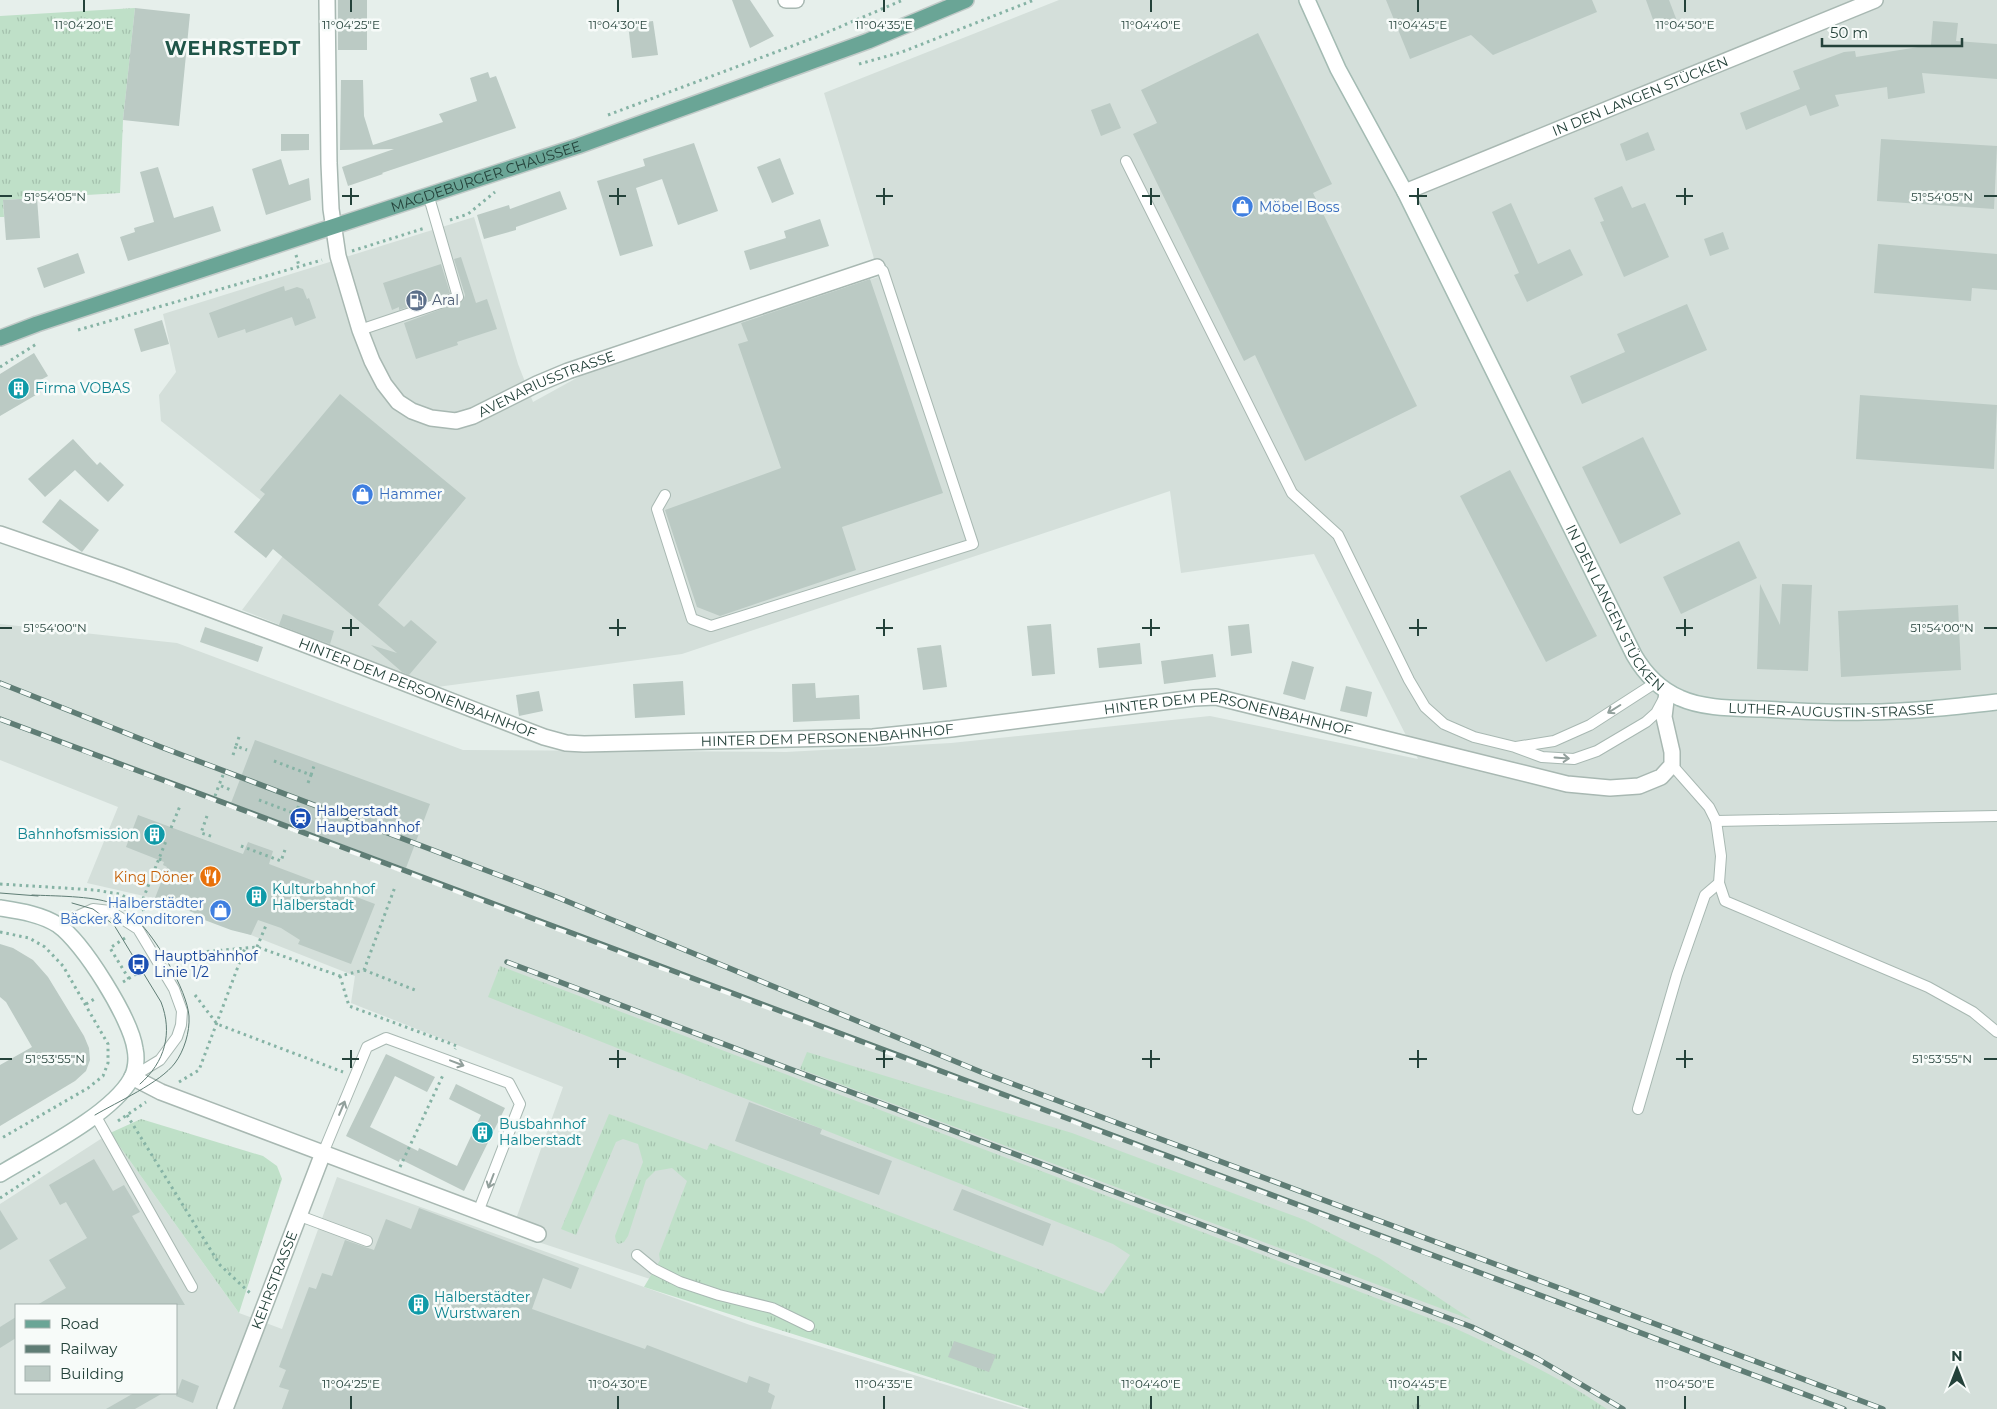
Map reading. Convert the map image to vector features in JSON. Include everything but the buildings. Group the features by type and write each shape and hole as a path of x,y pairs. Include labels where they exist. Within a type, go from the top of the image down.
{"main road":[{"name":"MAGDEBURGER CHAUSSEE","path":"0,338 37,324 568,149 868,41 966,0"}],"street":[{"name":"AVENARIUSSTRASSE","path":"327,0 329,163 333,226 338,256 360,330 372,361 384,384 398,402 412,411 431,418 456,421 474,416 522,391 568,372 877,267"},
{"path":"786,0 796,0"},
{"name":"IN DEN LANGEN STÜCKEN","path":"1307,0 1338,69 1405,192 1634,655 1644,671 1661,688 1664,717 1672,752 1672,765"},
{"name":"IN DEN LANGEN STÜCKEN","path":"1405,192 1875,0"},
{"name":"HINTER DEM PERSONENBAHNHOF","path":"0,534 119,575 430,691 544,737 566,742 584,744 873,737 1194,698 1216,697 1568,784 1610,788 1639,786 1661,777 1672,765"},
{"name":"LUTHER-AUGUSTIN-STRASSE","path":"1661,688 1693,703 1710,706 1828,712 1901,711 1997,702"},
{"path":"0,908 30,913 58,925 81,947 108,991 132,1038 136,1057 132,1077 112,1101 95,1116 0,1174"},
{"path":"132,1077 162,1092 538,1234"},
{"name":"KEHRSTRASSE","path":"226,1409 323,1153"}],"lane":[{"path":"1126,161 1292,493 1338,535 1409,680 1425,707 1444,724 1474,737 1515,747 1542,757 1574,759 1597,751 1646,722 1656,713 1661,688"},
{"path":"360,330 458,297 428,194"},
{"path":"665,495 657,509 692,619 711,626 973,544 883,272 877,267"},
{"path":"1515,747 1554,741 1661,688"},
{"path":"1672,765 1709,807 1716,821 1721,856 1719,883 1725,901 1928,987 1973,1012 1997,1032"},
{"path":"1716,821 1997,816"},
{"path":"1638,1109 1677,975 1705,895 1719,883"},
{"path":"58,925 93,909 110,912 138,930 180,1001 182,1010 181,1025 177,1037 160,1060 132,1077"},
{"path":"323,1153 367,1046 386,1038 450,1060 509,1083 520,1104 478,1212"},
{"path":"95,1116 192,1287"},
{"path":"300,1216 367,1241"},
{"path":"637,1255 654,1269 680,1282 719,1295 772,1308 809,1326"}],"path":[{"path":"601,118 816,37 903,0"},
{"path":"0,366 43,340"},
{"path":"232,755 239,737"},
{"path":"236,746 247,750"},
{"path":"274,760 311,774"},
{"path":"308,783 315,763"},
{"path":"215,796 223,775"},
{"path":"219,785 231,790"},
{"path":"259,800 296,814"},
{"path":"291,825 299,804"},
{"path":"171,828 180,806"},
{"path":"207,816 201,833 214,837"},
{"path":"140,904 166,841"},
{"path":"241,846 281,861 286,847"},
{"path":"159,859 164,861"},
{"path":"0,884 95,890 119,894 140,904 148,923 110,948 129,978"},
{"path":"364,970 395,887"},
{"path":"257,947 266,923"},
{"path":"0,932 29,938 46,947 63,966 108,1044 108,1063 103,1076 88,1088 0,1139"},
{"path":"86,1004 170,954 257,947 340,976 364,970 415,990"},
{"path":"162,1092 199,1070 245,948"},
{"path":"340,976 349,1006 456,1046 394,1180"},
{"path":"194,995 217,1024 355,1076"},
{"path":"126,1115 220,1265 251,1294 267,1302"}],"shaded area":[{"path":"1059,0 1997,0 1997,1409 1043,1409 511,1233 563,1087 351,1003 355,976 251,935 194,916 194,913 157,899 87,883 118,807 0,760 0,624 177,643 463,750 786,752 951,743 1210,716 1418,759 1314,554 1181,573 1170,491 682,654 437,687 242,610 301,532 161,421 159,395 176,372 163,314 474,217 518,364 533,402 593,369 878,277 824,93"},
{"path":"110,1133 239,1313 282,1329 337,1177 750,1325 1025,1409 0,1409 0,1204"}],"green space":[{"path":"135,8 123,120 120,193 3,200 4,217 0,217 0,16"},
{"path":"500,966 1450,1326 1550,1375 1607,1409 1030,1409 644,1287 660,1260 659,1254 687,1181 672,1168 655,1171 646,1180 628,1236 624,1242 619,1244 616,1242 615,1236 643,1162 638,1144 623,1139 616,1142 576,1235 561,1229 609,1114 707,1150 710,1143 1103,1294 1130,1255 1113,1244 488,997"},
{"path":"807,1052 1072,1133 1305,1220 1379,1258 1472,1320 800,1069"},
{"path":"141,1119 263,1156 277,1166 282,1179 239,1313 110,1133"}],"tram line":[{"path":"0,893 38,896"},
{"path":"32,895 94,899 111,903 121,908 137,920 153,939 177,979 187,1005 189,1022 186,1041 175,1063 149,1085 95,1115"},
{"path":"72,903 93,909 114,925 161,1002 166,1025 164,1046 156,1066 140,1084"}],"railway":[{"path":"0,683 161,747 559,898 981,1072 1883,1409"},
{"path":"0,719 1844,1409"},
{"path":"507,962 1472,1327 1538,1359 1623,1409"}],"place":[{"name":"Möbel Boss","path":"1243,207"},
{"name":"Aral","path":"416,300"},
{"name":"Firma VOBAS","path":"19,388"},
{"name":"Hammer","path":"363,494"},
{"name":"Halberstadt Hauptbahnhof","path":"300,819"},
{"name":"Bahnhofsmission","path":"155,834"},
{"name":"King Döner","path":"210,877"},
{"name":"Kulturbahnhof Halberstadt","path":"256,897"},
{"name":"Halberstädter Bäcker & Konditoren","path":"220,911"},
{"name":"Hauptbahnhof Linie 1/2","path":"138,964"},
{"name":"Busbahnhof Halberstadt","path":"483,1132"},
{"name":"Halberstädter Wurstwaren","path":"418,1305"}],"district":[{"name":"WEHRSTEDT","path":"233,48"}]}
